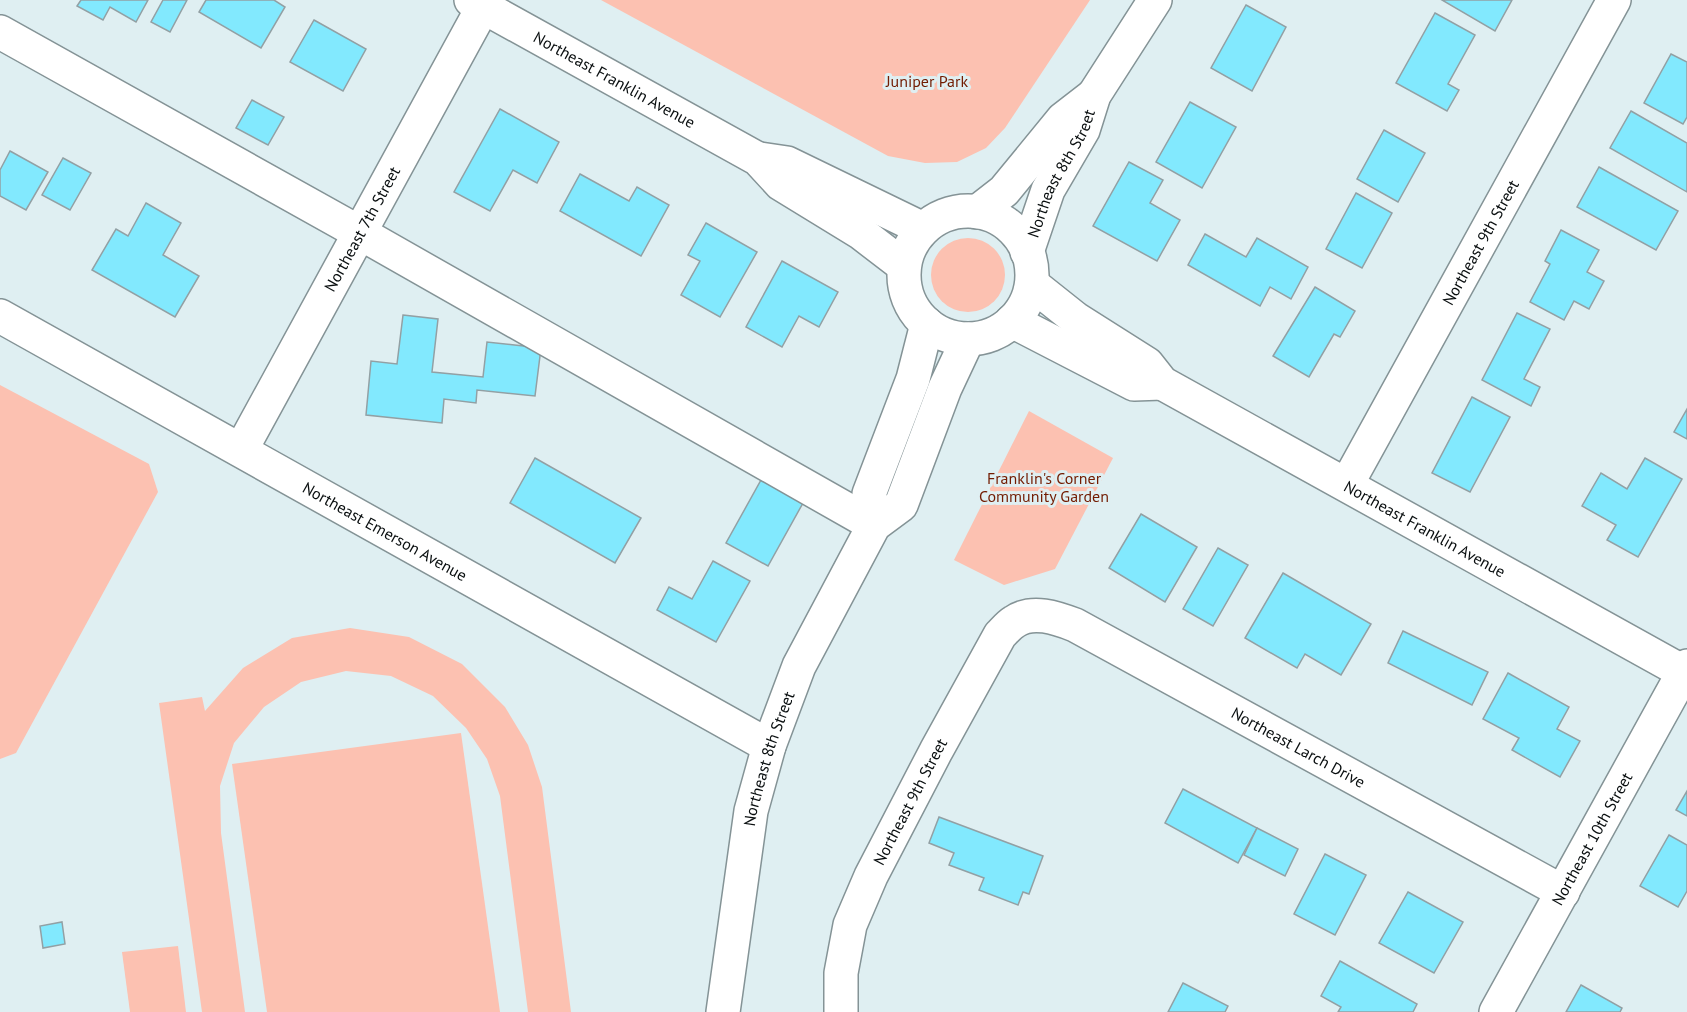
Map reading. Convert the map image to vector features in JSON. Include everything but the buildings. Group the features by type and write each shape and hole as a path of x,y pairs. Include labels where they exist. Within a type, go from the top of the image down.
{"street":[{"name":"Northeast 8th Street","path":"1028,252 1048,190 1083,130 1094,95 1155,0"},
{"name":"Northeast 9th Street","path":"1347,484 1614,0"},
{"name":"Northeast Franklin Avenue","path":"477,3 759,159 781,184 861,233 904,266"},
{"name":"Northeast 7th Street","path":"241,450 360,233 477,3"},
{"path":"0,32 874,525"},
{"name":"Northeast 8th Street","path":"977,212 1004,191 1063,119 1094,95"},
{"name":"Northeast Franklin Avenue","path":"759,159 787,163 923,229"},
{"path":"958,212 977,212 993,216 1008,225 1020,237 1028,252 1032,267 1032,284 1025,304 1012,321 999,331 985,337 968,339 947,335 927,324 913,308 905,288 904,266 911,246 923,229 939,218 958,212"},
{"name":"Northeast Franklin Avenue","path":"1032,284 1076,319 1147,364 1162,383 1686,671"},
{"name":"Northeast Emerson Avenue","path":"0,316 769,746"},
{"name":"Northeast Franklin Avenue","path":"1012,321 1134,384 1162,383"},
{"path":"874,525 869,494 913,379 927,324"},
{"name":"Northeast 8th Street","path":"723,1012 751,811 769,746 799,666 874,525 901,505 945,388 968,339"},
{"name":"Northeast 9th Street","path":"841,1012 841,973 850,925 871,876 936,751 1000,636 1015,621 1029,616"},
{"name":"Northeast Larch Drive","path":"1029,616 1052,616 1075,625 1563,892"},
{"name":"Northeast 10th Street","path":"1496,1012 1686,671"}],"green space":[{"name":"Juniper Park","path":"601,0 1090,0 1005,128 986,148 957,162 925,163 888,156"},
{"path":"968,238 989,244 999,254 1005,275 999,296 989,306 968,312 947,306 937,296 931,275 937,254 947,244"},
{"path":"0,385 149,464 158,492 16,753 0,759"},
{"name":"Franklin's Corner Community Garden","path":"1029,411 1113,458 1055,569 1004,585 954,560"},
{"path":"350,628 409,637 462,664 505,707 528,745 542,787 571,1012 528,1012 500,796 487,759 466,728 433,696 391,676 346,671 301,682 264,707 234,743 220,786 221,833 245,1012 202,1012 159,703 202,697 205,711 243,668 292,638"},
{"path":"461,733 500,1012 267,1012 232,764"},
{"path":"178,946 186,1012 130,1012 122,952"}]}
